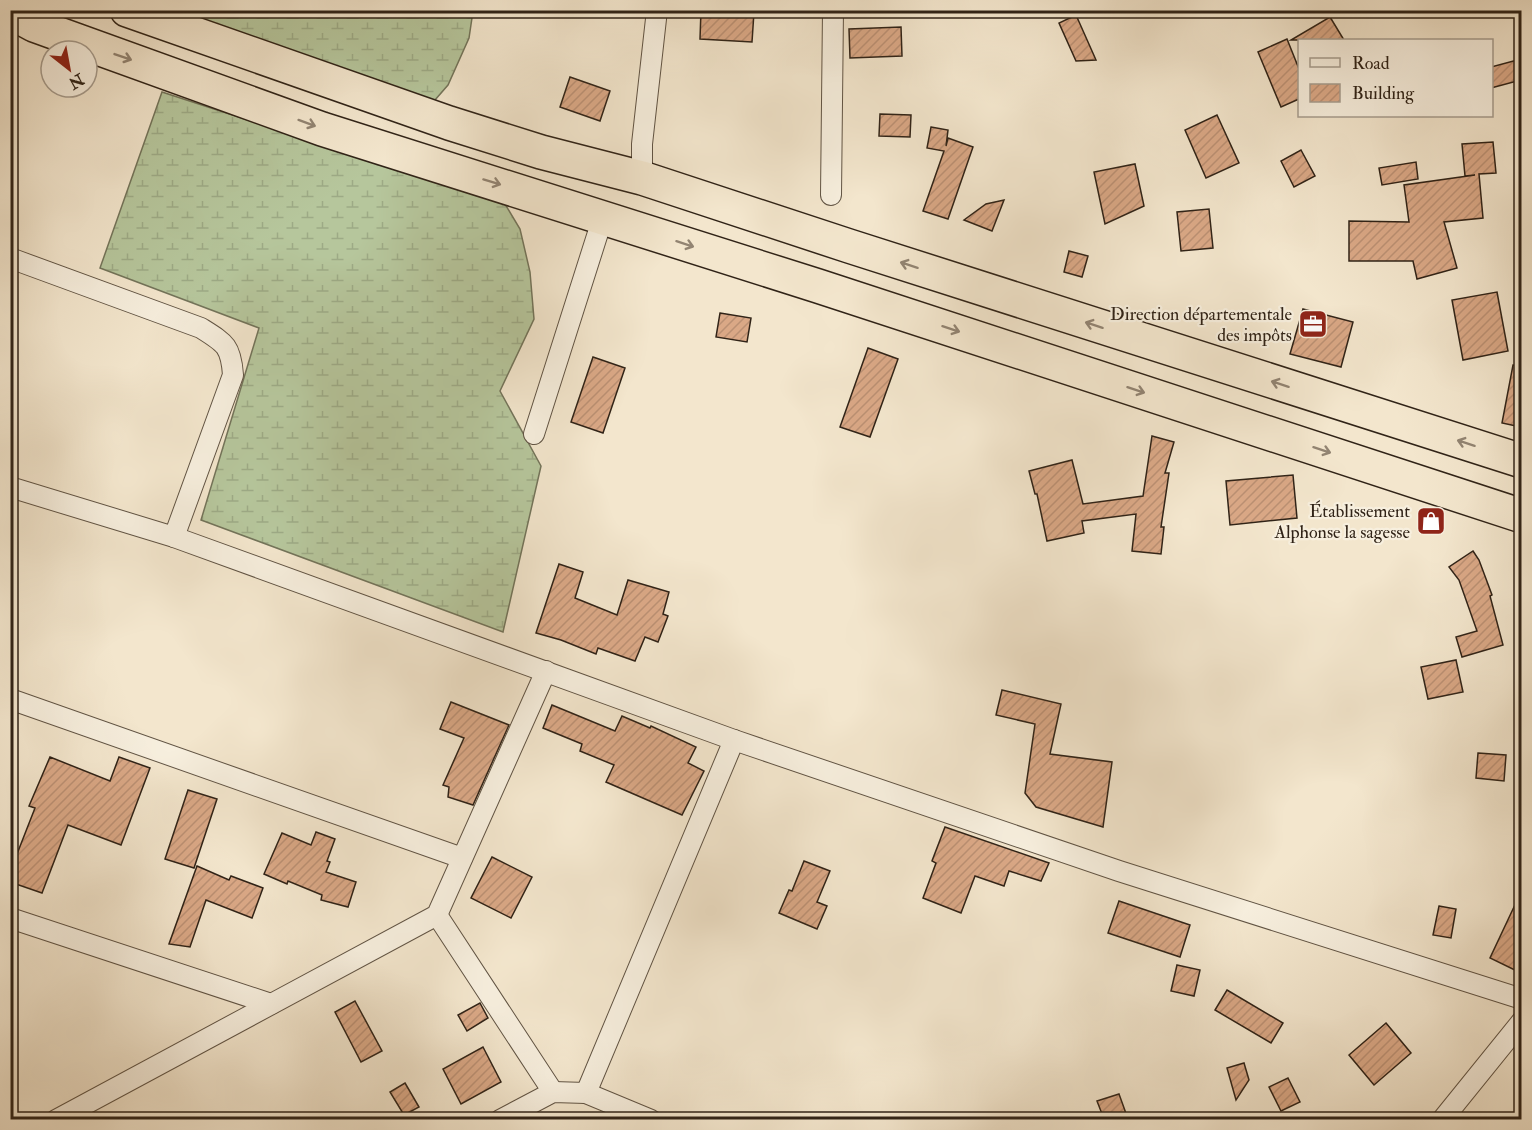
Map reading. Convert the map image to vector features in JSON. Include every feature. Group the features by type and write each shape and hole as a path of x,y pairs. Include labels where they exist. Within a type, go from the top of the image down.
{"highway":[{"path":"127,10 448,123 541,152 642,178 1521,461"},
{"path":"10,12 34,25 322,129 603,217 1521,516"}],"street":[{"path":"642,178 642,144 657,10"},
{"path":"831,195 833,10"},
{"path":"534,434 603,217"},
{"path":"10,258 201,328 225,343 232,358 233,375 174,537"},
{"path":"10,487 174,537 734,740 1131,874 1521,999"},
{"path":"56,1119 437,915 546,671"},
{"path":"10,699 462,858"},
{"path":"586,1093 734,740"},
{"path":"437,915 553,1092"},
{"path":"10,918 271,1004"},
{"path":"1442,1119 1521,1021"},
{"path":"500,1119 553,1092 586,1093 651,1119"}],"green space":[{"path":"161,11 473,11 469,38 448,85 421,116"},
{"path":"162,92 505,204 520,229 530,272 534,319 500,391 541,466 503,632 201,520 259,328 100,268"}],"building":[{"path":"701,10 754,12 752,42 700,39"},
{"path":"1076,15 1096,60 1076,61 1059,23"},
{"path":"1330,17 1343,39 1298,39 1291,40"},
{"path":"901,27 902,56 850,58 849,29"},
{"path":"1287,39 1298,66 1298,99 1281,107 1258,52"},
{"path":"1521,59 1521,80 1493,87 1493,66"},
{"path":"570,77 610,91 600,121 560,107"},
{"path":"880,114 911,115 910,137 879,136"},
{"path":"1217,115 1239,163 1206,178 1185,130"},
{"path":"931,127 948,130 946,146 948,138 973,147 948,219 923,211 944,151 927,148"},
{"path":"1493,142 1496,173 1479,174 1483,218 1444,222 1457,268 1417,279 1413,261 1349,261 1349,221 1409,222 1404,185 1475,175 1465,176 1462,144"},
{"path":"1301,150 1315,176 1294,187 1281,161"},
{"path":"1416,162 1418,179 1382,185 1379,168"},
{"path":"1135,164 1144,206 1105,224 1094,172"},
{"path":"1004,200 992,231 964,220 986,204"},
{"path":"1209,209 1213,248 1181,251 1177,212"},
{"path":"1069,251 1088,256 1082,277 1064,272"},
{"path":"1497,292 1508,351 1463,360 1452,300"},
{"path":"1303,309 1353,322 1341,367 1290,354"},
{"path":"720,313 751,318 747,342 716,337"},
{"path":"868,348 898,359 870,437 840,427"},
{"path":"593,357 625,368 603,433 571,422"},
{"path":"1513,365 1521,366 1521,427 1502,423"},
{"path":"1152,436 1174,442 1165,473 1169,473 1161,527 1164,527 1161,554 1132,551 1136,514 1082,521 1084,533 1047,541 1037,494 1035,494 1029,471 1072,460 1083,504 1143,496"},
{"path":"1293,475 1297,518 1230,525 1226,481"},
{"path":"1473,551 1479,560 1492,595 1490,596 1503,645 1462,657 1456,637 1477,631 1459,580 1449,567"},
{"path":"559,564 583,572 575,598 617,615 628,580 669,592 663,614 668,616 658,642 645,637 635,661 598,648 596,654 536,633"},
{"path":"1456,660 1463,692 1428,699 1421,667"},
{"path":"1002,690 1061,704 1050,754 1112,762 1103,827 1036,807 1025,793 1035,724 996,715"},
{"path":"451,702 509,725 473,805 448,797 449,787 443,785 464,738 440,729"},
{"path":"552,705 615,731 622,716 650,728 651,726 696,747 688,763 704,771 682,815 606,782 614,765 580,751 582,744 543,728"},
{"path":"1478,753 1506,755 1504,781 1476,778"},
{"path":"50,757 110,781 119,757 150,768 121,845 68,825 42,893 10,882 10,872 35,808 29,806"},
{"path":"188,790 217,799 194,868 165,859"},
{"path":"945,827 1049,863 1041,881 1009,871 1004,886 975,876 961,913 923,898 936,863 932,861"},
{"path":"316,832 335,839 327,861 330,862 326,872 356,882 348,907 321,900 322,895 264,874 282,833 311,845"},
{"path":"492,857 532,877 511,918 471,898"},
{"path":"804,861 830,871 817,902 827,906 817,929 779,913 789,890 792,891"},
{"path":"197,866 229,880 231,876 263,888 252,918 206,900 190,947 169,944"},
{"path":"1521,892 1521,973 1490,958"},
{"path":"1119,901 1190,925 1180,957 1108,933"},
{"path":"1439,906 1456,909 1451,938 1433,935"},
{"path":"1177,965 1200,970 1194,996 1171,991"},
{"path":"1227,990 1283,1023 1271,1043 1215,1010"},
{"path":"355,1001 382,1051 361,1062 335,1012"},
{"path":"480,1003 488,1018 467,1031 458,1015"},
{"path":"1386,1023 1411,1053 1374,1085 1349,1055"},
{"path":"483,1047 501,1082 461,1104 443,1069"},
{"path":"1244,1063 1249,1080 1236,1100 1227,1068"},
{"path":"1288,1078 1300,1102 1281,1111 1269,1087"},
{"path":"405,1083 419,1107 404,1115 390,1092"},
{"path":"1119,1094 1128,1119 1104,1119 1097,1101"}],"place":[{"name":"Direction départementale des impôts","path":"1313,324"},
{"name":"Établissement Alphonse la sagesse","path":"1431,521"}]}
